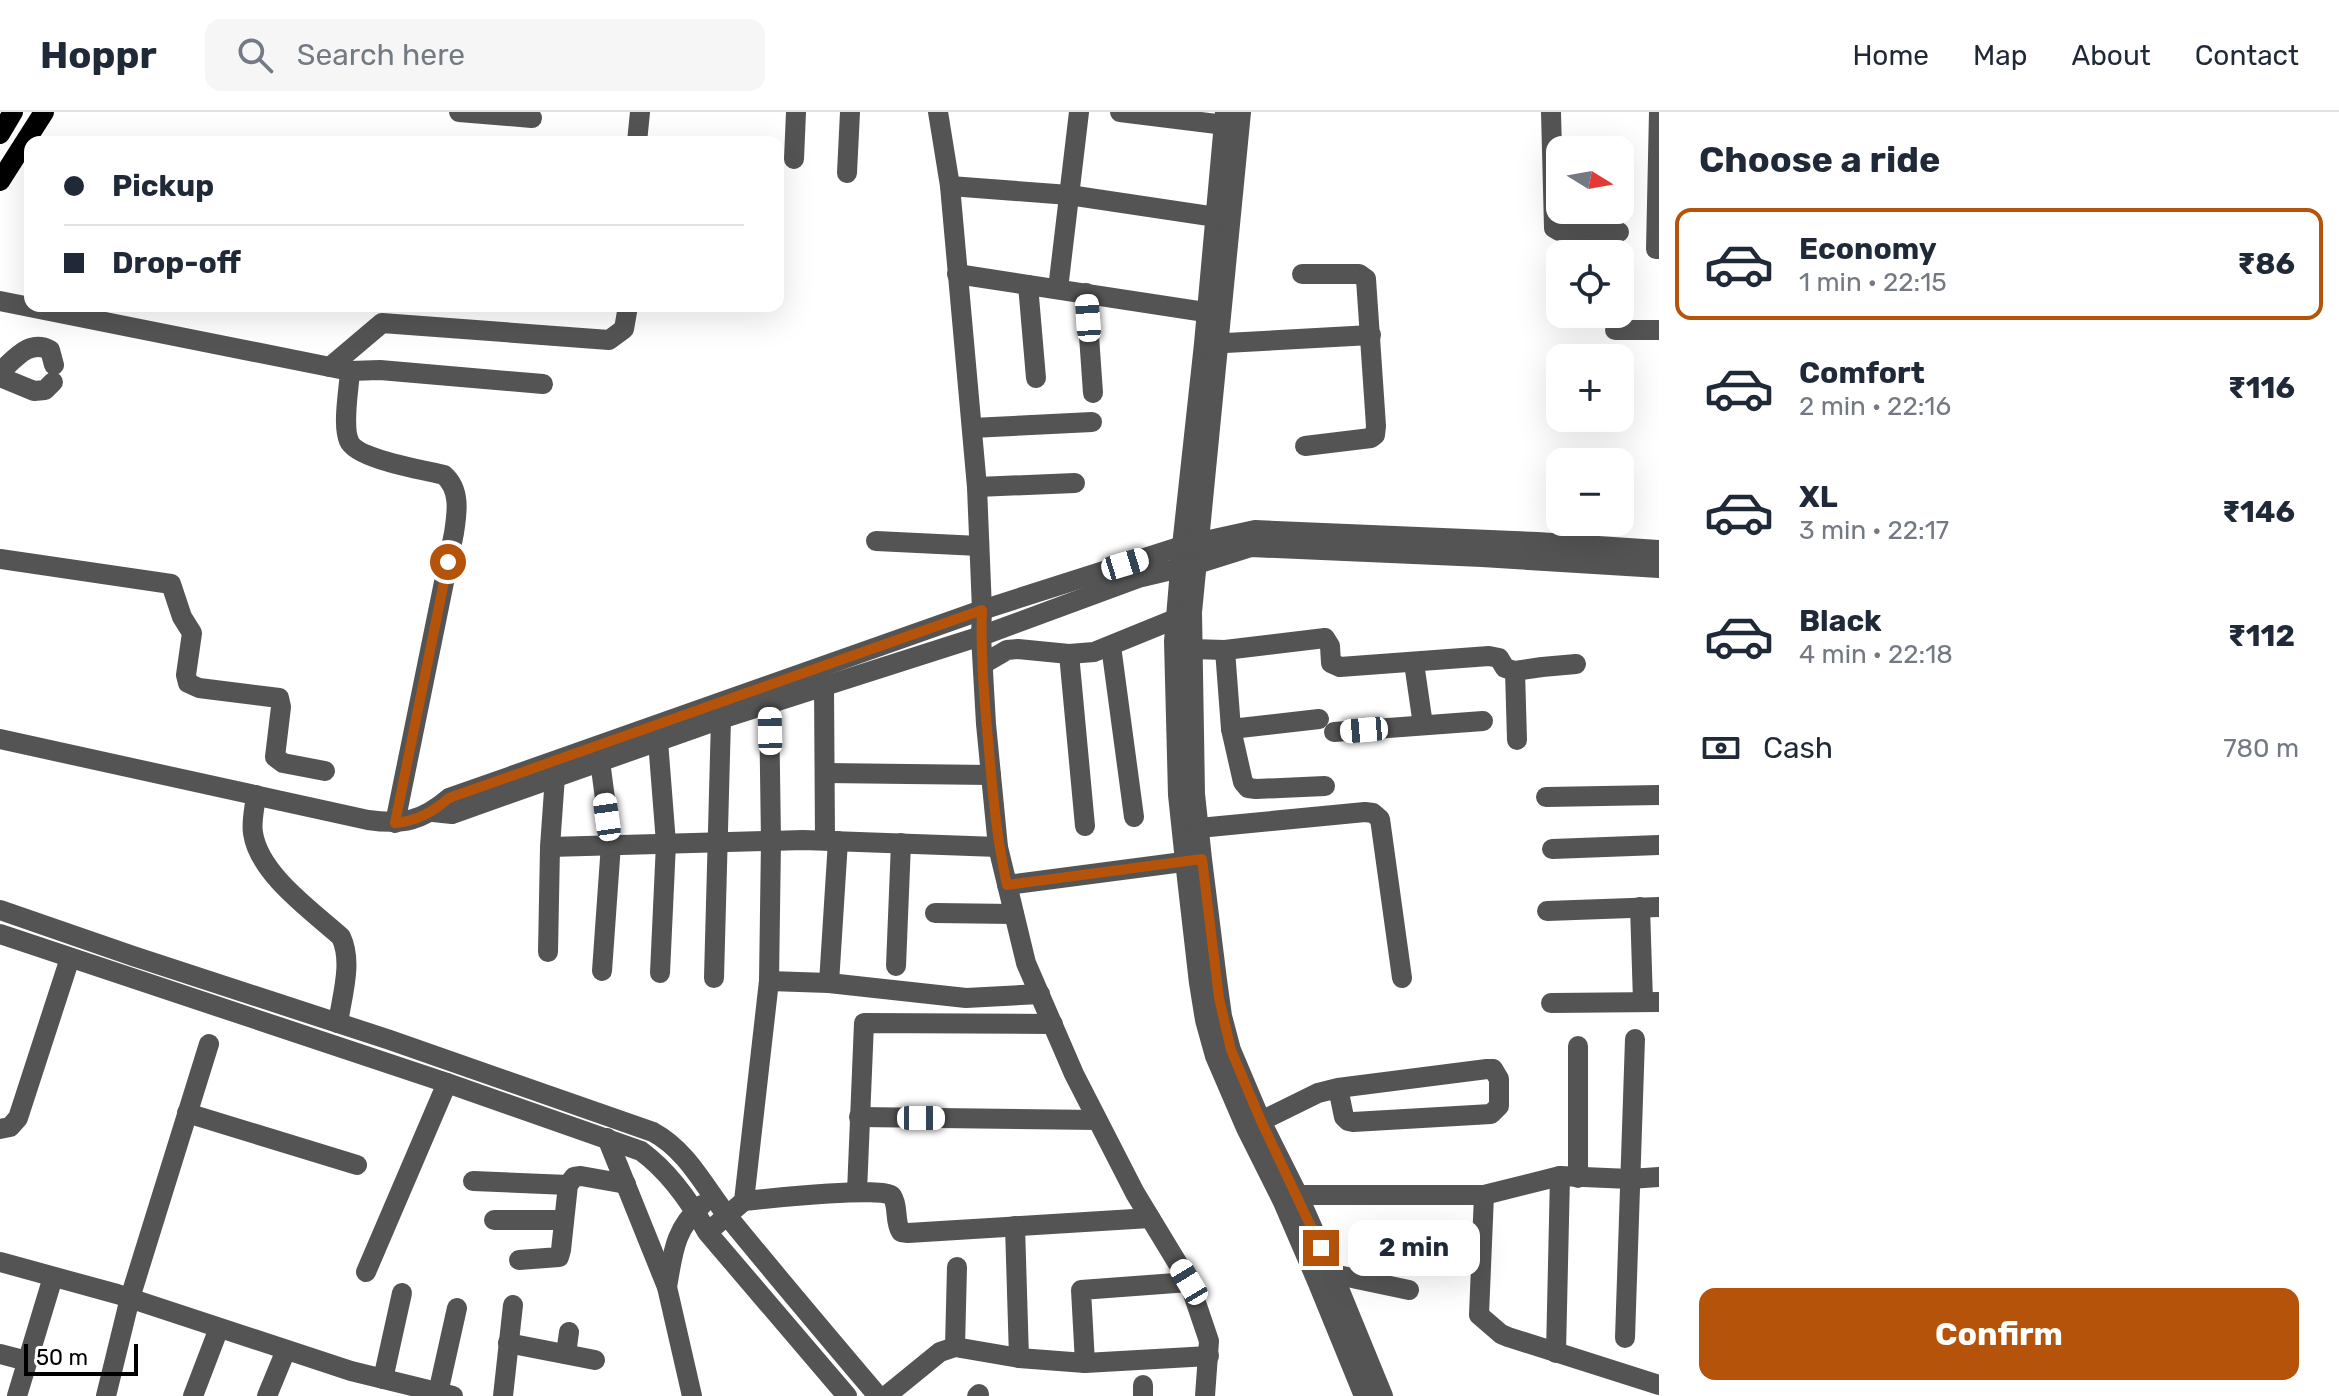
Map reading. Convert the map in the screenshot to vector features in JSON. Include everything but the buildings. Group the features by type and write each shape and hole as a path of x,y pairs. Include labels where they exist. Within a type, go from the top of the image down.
{"main road":[{"path":"0,134 13,112"},
{"path":"29,136 44,112"},
{"path":"0,181 24,143"}],"street":[{"path":"459,112 532,118"},
{"path":"638,136 640,112"},
{"path":"794,159 796,112"},
{"path":"847,173 850,112"},
{"path":"938,112 950,186 977,487 981,636 998,847 1026,963 1097,1120 1189,1282 1209,1341 1205,1396"},
{"path":"1058,289 1079,112"},
{"path":"1120,112 1225,118 1216,217 1211,409 1188,566 1184,616 1191,649 1195,794 1199,828 1194,860 1199,983 1215,1056 1246,1128 1333,1274 1383,1396"},
{"path":"1214,313 1241,112"},
{"path":"1551,112 1553,136"},
{"path":"1659,112 1656,249 1659,249"},
{"path":"950,186 1069,195 1216,217"},
{"path":"1554,224 1559,231 1619,232"},
{"path":"1302,274 1352,273 1363,276 1368,285 1376,426 1375,435 1371,438 1305,446"},
{"path":"957,274 1214,313"},
{"path":"1028,285 1036,378"},
{"path":"1086,293 1093,393"},
{"path":"0,301 24,306"},
{"path":"55,312 340,369 543,384"},
{"path":"395,823 454,533 456,496 452,483 444,475 367,455 353,447 346,427 340,369 382,323 609,340 624,329 627,312"},
{"path":"1615,330 1659,330"},
{"path":"1212,344 1371,335"},
{"path":"35,346 50,350 53,374 45,390 34,391 0,375 23,351 35,346"},
{"path":"972,428 1092,422"},
{"path":"977,487 1075,483"},
{"path":"0,739 368,820 408,822 433,812 449,798 982,610 1191,544 1255,530 1659,550"},
{"path":"876,541 979,546"},
{"path":"433,812 452,814 721,719 981,636 1138,578 1251,547 1659,568"},
{"path":"0,559 171,584 182,617 192,633 186,675 188,683 199,688 279,698 281,707 275,757 283,763 325,771"},
{"path":"983,664 1007,650 1069,654 1094,652 1184,616"},
{"path":"1184,616 1174,641 1178,780 1222,1016 1231,1050 1289,1196 1317,1281 1364,1396"},
{"path":"1191,649 1225,650 1325,638 1330,646 1331,663 1340,667 1489,656 1499,658 1505,668 1515,671 1576,664"},
{"path":"1111,646 1134,817"},
{"path":"1225,650 1231,729 1243,782 1248,788 1256,789 1325,786"},
{"path":"1069,654 1085,826"},
{"path":"1414,663 1423,725"},
{"path":"1515,671 1517,740"},
{"path":"824,685 825,773 832,841 829,983"},
{"path":"744,1201 769,981 769,703"},
{"path":"714,978 721,719"},
{"path":"1231,729 1483,721"},
{"path":"658,741 666,843 660,973"},
{"path":"600,761 611,844 602,971"},
{"path":"825,773 991,775"},
{"path":"548,952 555,776"},
{"path":"256,795 252,830 257,850 269,872 341,937 346,948 338,1023"},
{"path":"1546,797 1659,795"},
{"path":"1199,828 1373,813 1380,819 1402,978"},
{"path":"550,847 832,841 998,847"},
{"path":"896,966 901,843"},
{"path":"1552,849 1659,845"},
{"path":"1007,885 1194,860"},
{"path":"1547,911 1649,907 1651,1001 1551,1003"},
{"path":"0,910 338,1023 665,1138 681,1153 727,1216 878,1396"},
{"path":"935,913 1014,914"},
{"path":"0,934 641,1151 653,1160 695,1211 707,1232 847,1396"},
{"path":"0,1129 10,1127 18,1118 70,958"},
{"path":"769,981 829,983 966,998 1040,994"},
{"path":"857,1192 864,1023 1053,1024"},
{"path":"1625,1338 1635,1039"},
{"path":"106,1396 130,1298 209,1044"},
{"path":"1556,1353 1578,1046"},
{"path":"1261,1121 1318,1093 1338,1088 1493,1069 1499,1079 1499,1106 1491,1114 1353,1122 1344,1117 1338,1088"},
{"path":"366,1272 447,1083"},
{"path":"187,1113 357,1165"},
{"path":"859,1117 1097,1120"},
{"path":"607,1138 667,1287 692,1396"},
{"path":"519,1260 559,1257 568,1185 574,1177 626,1184"},
{"path":"1289,1196 1484,1195 1569,1177 1659,1177"},
{"path":"473,1181 568,1185"},
{"path":"707,1232 744,1201 881,1191 892,1195 901,1232 1150,1218"},
{"path":"1484,1195 1479,1315 1501,1334 1659,1385"},
{"path":"667,1287 677,1236 695,1211 712,1196"},
{"path":"494,1220 564,1220"},
{"path":"1015,1226 1019,1358"},
{"path":"0,1262 130,1298 351,1371 446,1395 457,1308"},
{"path":"955,1347 957,1267"},
{"path":"1333,1274 1409,1290"},
{"path":"17,1396 53,1277"},
{"path":"1085,1363 1081,1290 1189,1282"},
{"path":"383,1379 402,1293"},
{"path":"503,1396 513,1305"},
{"path":"193,1396 219,1328"},
{"path":"566,1354 569,1332"},
{"path":"508,1343 595,1360"},
{"path":"886,1396 940,1352 955,1347 1019,1358 1085,1363 1209,1356"},
{"path":"267,1396 286,1350"},
{"path":"0,1354 27,1361"}],"route":[{"path":"448,562 395,823 408,822 433,812 449,798 982,610 986,724 998,847 1007,885 1202,859 1219,998 1231,1050 1321,1248"}]}
